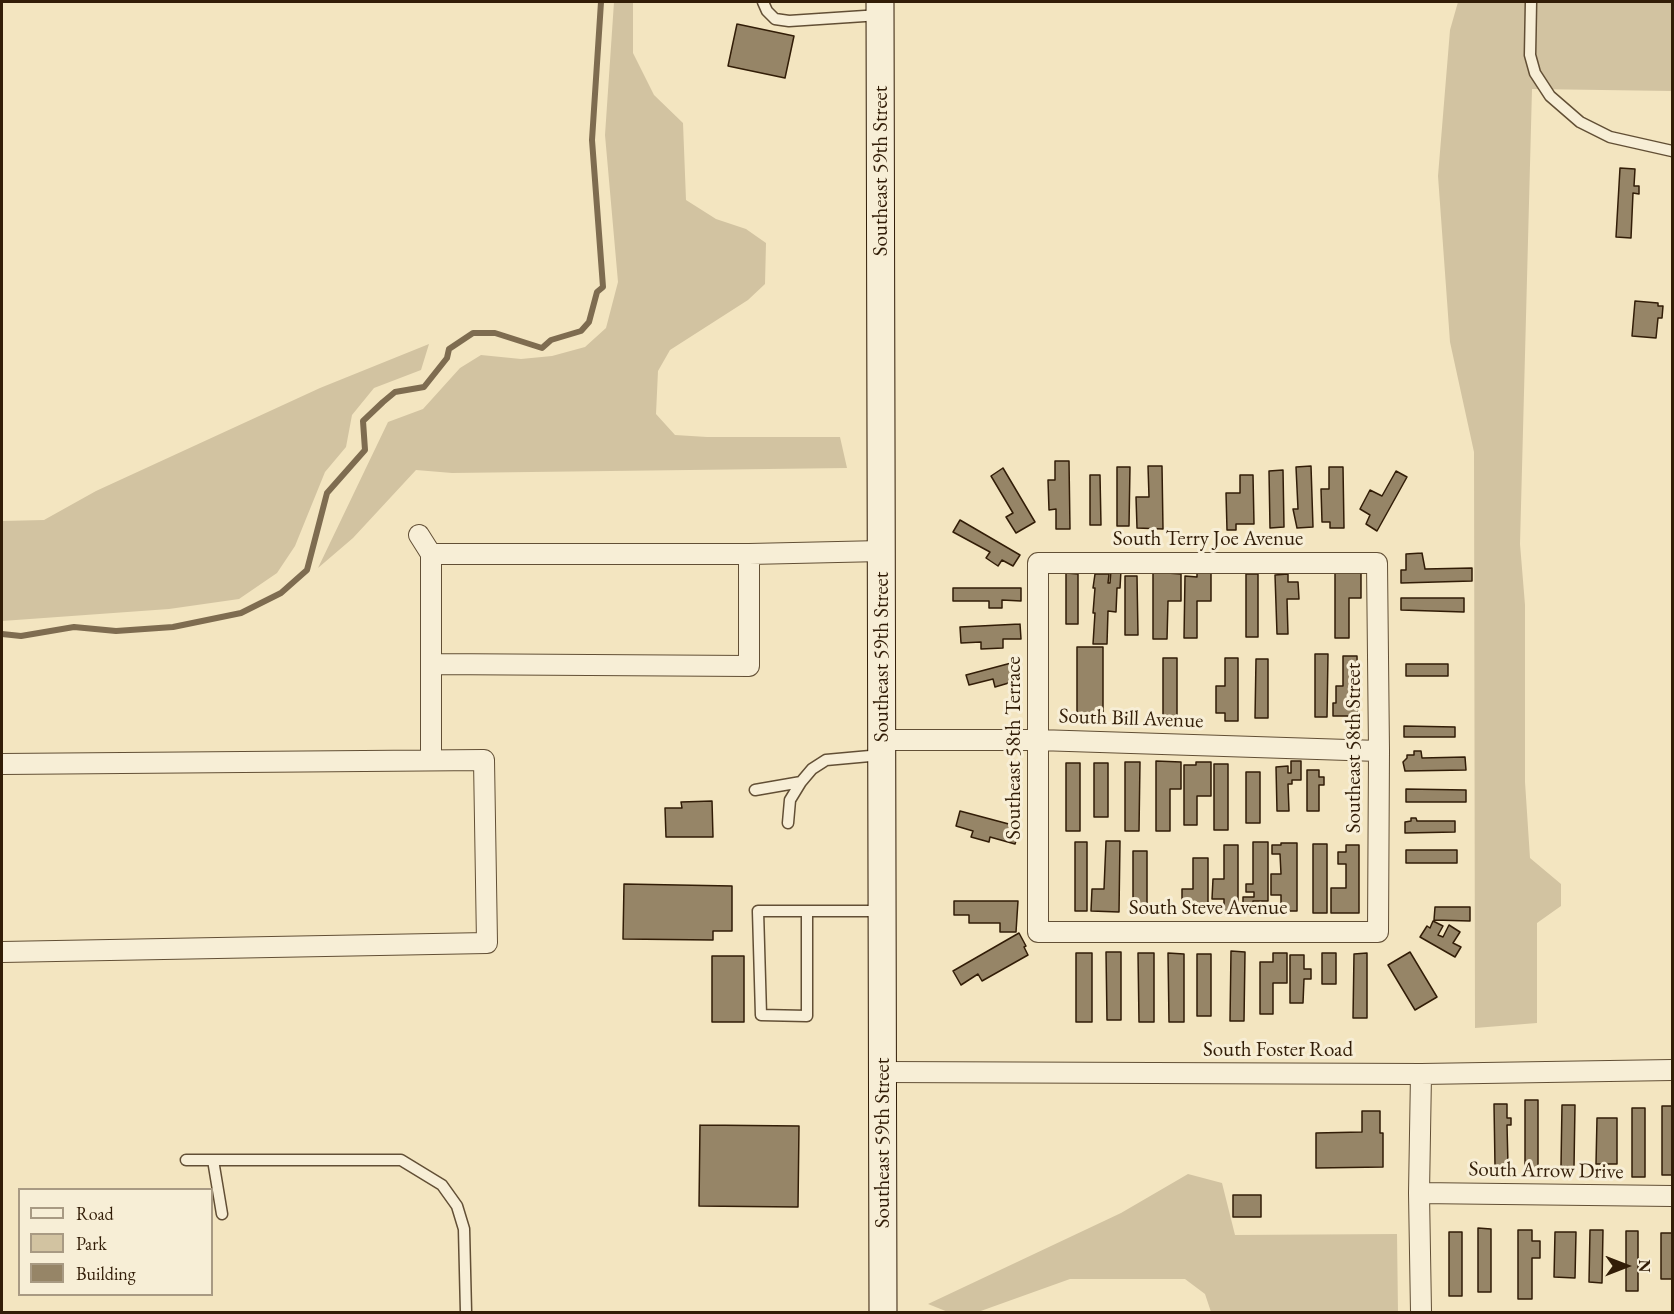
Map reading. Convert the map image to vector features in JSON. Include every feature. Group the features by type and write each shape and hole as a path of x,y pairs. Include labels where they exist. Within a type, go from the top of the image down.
{"main road":[{"name":"Southeast 59th Street","path":"880,8 883,1312"}],"street":[{"path":"419,535 431,554 431,760"},
{"path":"431,554 749,554 882,551"},
{"path":"431,664 749,666 749,554"},
{"name":"South Terry Joe Avenue","path":"1038,563 1377,563"},
{"name":"Southeast 58th Terrace","path":"1038,563 1038,932"},
{"name":"Southeast 58th Street","path":"1377,563 1378,932"},
{"name":"South Bill Avenue","path":"882,748 1038,740 1379,751"},
{"path":"2,764 484,760 487,943 2,952"},
{"name":"South Steve Avenue","path":"1038,932 1378,932"},
{"name":"South Foster Road","path":"883,1072 1421,1074 1672,1070"},
{"path":"1420,1312 1421,1074"},
{"name":"South Arrow Drive","path":"1419,1193 1672,1196"}],"lane":[{"path":"763,2 767,11 775,19 789,21 880,8"},
{"path":"1531,2 1530,56 1535,73 1550,96 1580,122 1610,137 1672,152"},
{"path":"788,823 790,800 812,769 826,760 882,748"},
{"path":"755,790 801,782"},
{"path":"807,910 807,1016 760,1015 758,911 807,910 882,911"},
{"path":"186,1160 401,1160 426,1173 442,1185 457,1206 464,1229 466,1312"},
{"path":"213,1160 222,1214"}],"green space":[{"path":"614,2 633,2 633,53 654,95 683,123 686,200 716,219 746,229 766,243 765,284 748,300 670,350 658,371 656,414 675,435 840,437 847,468 452,473 416,470 353,538 318,568 388,422 423,409 460,368 481,355 521,359 552,356 585,347 606,328 618,282 605,135"},
{"path":"1458,2 1672,2 1672,91 1532,89 1520,544 1525,605 1525,782 1530,858 1561,884 1561,906 1537,923 1537,1023 1475,1028 1474,452 1450,342 1438,176 1450,30"},
{"path":"429,344 421,370 374,388 352,415 346,447 325,472 295,546 277,573 239,599 169,609 2,621 2,521 44,520 96,491 320,388"},
{"path":"1188,1174 1222,1183 1235,1235 1397,1234 1398,1312 1211,1312 1205,1294 1185,1279 1070,1279 978,1312 948,1312 928,1304 1121,1213"}],"building":[{"path":"737,24 794,36 785,78 728,66"},
{"path":"1620,168 1635,169 1634,186 1639,186 1639,194 1633,193 1631,238 1616,237"},
{"path":"1635,301 1658,303 1658,306 1663,306 1662,318 1658,318 1656,338 1632,336"},
{"path":"1055,461 1069,461 1070,529 1056,529 1056,509 1049,510 1048,480 1055,480"},
{"path":"1148,466 1162,466 1163,529 1137,528 1136,497 1149,497"},
{"path":"1311,466 1313,527 1297,528 1293,509 1298,509 1296,467"},
{"path":"1117,467 1130,467 1129,526 1117,526"},
{"path":"1329,467 1343,467 1344,528 1330,528 1330,522 1322,522 1321,489 1329,489"},
{"path":"1003,468 1035,522 1016,533 1006,517 1013,513 991,476"},
{"path":"1283,470 1284,527 1270,528 1269,471"},
{"path":"1396,471 1407,477 1377,531 1366,524 1370,515 1360,509 1370,490 1382,496"},
{"path":"1090,475 1100,475 1101,525 1090,525"},
{"path":"1240,475 1253,475 1254,524 1236,524 1236,530 1227,530 1226,493 1240,493"},
{"path":"960,520 1020,555 1013,566 1002,560 998,566 986,558 990,552 953,532"},
{"path":"1422,553 1425,569 1472,568 1472,581 1401,583 1401,570 1406,570 1406,554"},
{"path":"1335,568 1361,570 1361,598 1349,598 1349,638 1335,638"},
{"path":"1197,569 1211,569 1211,601 1197,601 1197,638 1184,638 1185,576 1197,577"},
{"path":"1111,570 1121,570 1120,588 1117,588 1116,612 1108,611 1107,644 1093,644 1095,574 1109,574 1108,583 1110,583"},
{"path":"1153,572 1181,574 1181,601 1168,601 1167,639 1153,639"},
{"path":"1066,573 1078,574 1078,624 1066,624"},
{"path":"1246,574 1258,574 1258,637 1246,637"},
{"path":"1288,574 1288,582 1298,582 1299,599 1287,599 1288,634 1277,634 1275,575"},
{"path":"1125,576 1137,576 1138,635 1125,635"},
{"path":"953,588 1021,588 1021,601 1002,600 1002,608 989,608 989,601 953,601"},
{"path":"1401,598 1464,598 1464,612 1401,610"},
{"path":"1020,624 1021,639 1003,639 1003,648 981,649 981,642 961,643 960,627"},
{"path":"1077,647 1103,647 1103,713 1077,713"},
{"path":"1315,654 1328,654 1327,717 1315,717"},
{"path":"1343,656 1357,656 1358,716 1333,716 1336,686 1343,686"},
{"path":"1163,658 1177,658 1177,719 1163,719"},
{"path":"1225,658 1238,658 1238,721 1225,721 1225,713 1216,713 1216,686 1225,686"},
{"path":"1256,659 1268,659 1268,718 1255,718"},
{"path":"1015,662 1018,673 1010,675 1012,682 995,687 993,679 969,685 966,675"},
{"path":"1406,664 1448,664 1448,676 1406,676"},
{"path":"1404,726 1455,727 1455,737 1404,737"},
{"path":"1414,751 1421,751 1422,758 1465,757 1466,770 1405,771 1403,762 1407,755 1414,755"},
{"path":"1156,761 1181,762 1181,789 1170,789 1170,831 1156,831"},
{"path":"1291,761 1301,761 1301,780 1292,780 1292,784 1288,784 1289,811 1277,811 1276,767 1288,766 1288,773 1291,773"},
{"path":"1125,762 1140,762 1139,831 1125,831"},
{"path":"1196,762 1211,762 1211,796 1197,796 1197,825 1184,825 1184,765 1196,765"},
{"path":"1066,763 1080,763 1080,831 1066,831"},
{"path":"1094,763 1108,763 1108,817 1094,817"},
{"path":"1214,764 1228,764 1228,830 1214,830"},
{"path":"1307,770 1319,770 1319,777 1324,777 1324,785 1319,785 1319,811 1307,811"},
{"path":"1246,772 1260,772 1260,823 1246,823"},
{"path":"1406,789 1466,790 1466,802 1406,802"},
{"path":"712,801 713,837 666,837 665,808 682,808 681,802"},
{"path":"960,811 1020,827 1015,844 990,837 989,842 971,837 973,831 956,826"},
{"path":"1411,818 1416,818 1417,821 1455,821 1455,832 1405,833 1405,822 1411,821"},
{"path":"1106,841 1120,841 1119,912 1091,911 1092,889 1104,889"},
{"path":"1075,842 1087,842 1087,911 1075,911"},
{"path":"1253,842 1268,842 1268,901 1253,901 1253,914 1243,914 1243,897 1254,897 1254,892 1246,892 1246,884 1253,884"},
{"path":"1281,843 1297,843 1297,911 1281,911 1281,895 1271,895 1271,874 1281,874 1280,854 1272,854 1272,845 1281,845"},
{"path":"1313,844 1327,844 1327,913 1313,913"},
{"path":"1224,845 1238,845 1238,914 1224,914 1224,899 1212,899 1213,879 1224,879"},
{"path":"1346,845 1359,845 1359,913 1331,913 1331,888 1346,888 1346,864 1338,864 1338,852 1346,852"},
{"path":"1406,850 1457,850 1457,863 1406,863"},
{"path":"1133,851 1147,851 1147,911 1133,911"},
{"path":"1193,858 1208,858 1208,910 1182,908 1182,889 1193,889"},
{"path":"624,884 732,886 732,931 713,931 713,940 623,939"},
{"path":"954,901 1018,901 1016,932 1000,932 1000,923 969,923 969,915 954,915"},
{"path":"1435,907 1470,907 1470,921 1434,920"},
{"path":"1433,921 1443,926 1438,935 1443,937 1449,925 1460,932 1453,943 1461,947 1455,957 1420,937 1427,926 1430,928"},
{"path":"1019,933 1028,955 982,981 978,974 961,985 953,971"},
{"path":"1231,951 1245,952 1244,1021 1230,1021"},
{"path":"1106,952 1121,952 1121,1020 1107,1020"},
{"path":"1410,952 1437,997 1415,1010 1388,965"},
{"path":"1076,953 1092,953 1092,1022 1076,1022"},
{"path":"1138,953 1154,953 1154,1022 1139,1022"},
{"path":"1168,953 1184,954 1184,1022 1169,1022"},
{"path":"1273,953 1287,953 1287,983 1273,983 1273,1014 1260,1014 1260,962 1273,962"},
{"path":"1322,953 1336,953 1336,984 1322,984"},
{"path":"1367,953 1367,1018 1353,1018 1354,954"},
{"path":"1197,954 1211,954 1211,1016 1197,1016"},
{"path":"1290,955 1304,955 1304,969 1311,969 1311,979 1304,979 1303,1003 1290,1003"},
{"path":"712,956 744,956 744,1022 712,1022"},
{"path":"1525,1100 1538,1100 1538,1168 1525,1168"},
{"path":"1494,1104 1507,1104 1507,1118 1511,1118 1511,1125 1507,1125 1508,1165 1495,1166"},
{"path":"1562,1105 1575,1105 1574,1167 1561,1166"},
{"path":"1662,1106 1672,1106 1672,1175 1662,1175"},
{"path":"1632,1108 1645,1108 1645,1177 1632,1177"},
{"path":"1362,1111 1380,1111 1380,1133 1383,1133 1383,1167 1316,1168 1316,1133 1362,1132"},
{"path":"1597,1118 1617,1118 1617,1164 1596,1164"},
{"path":"700,1125 799,1126 798,1207 699,1206"},
{"path":"1233,1195 1261,1195 1261,1217 1233,1217"},
{"path":"1478,1228 1491,1229 1491,1292 1478,1292"},
{"path":"1518,1230 1532,1230 1532,1241 1540,1241 1540,1258 1532,1258 1532,1299 1518,1299"},
{"path":"1590,1230 1603,1230 1602,1283 1589,1282"},
{"path":"1626,1231 1638,1231 1638,1291 1626,1291"},
{"path":"1449,1232 1462,1232 1462,1296 1449,1296"},
{"path":"1555,1232 1576,1232 1575,1278 1554,1277"},
{"path":"1661,1233 1672,1233 1672,1279 1661,1279"}],"waterway":[{"path":"2,634 21,636 74,627 116,631 173,627 241,613 281,593 307,570 327,493 365,450 363,421 383,402 395,392 424,387 447,358 449,349 473,333 495,333 542,348 551,340 581,331 589,322 597,292 603,287 592,140 601,2"}]}
